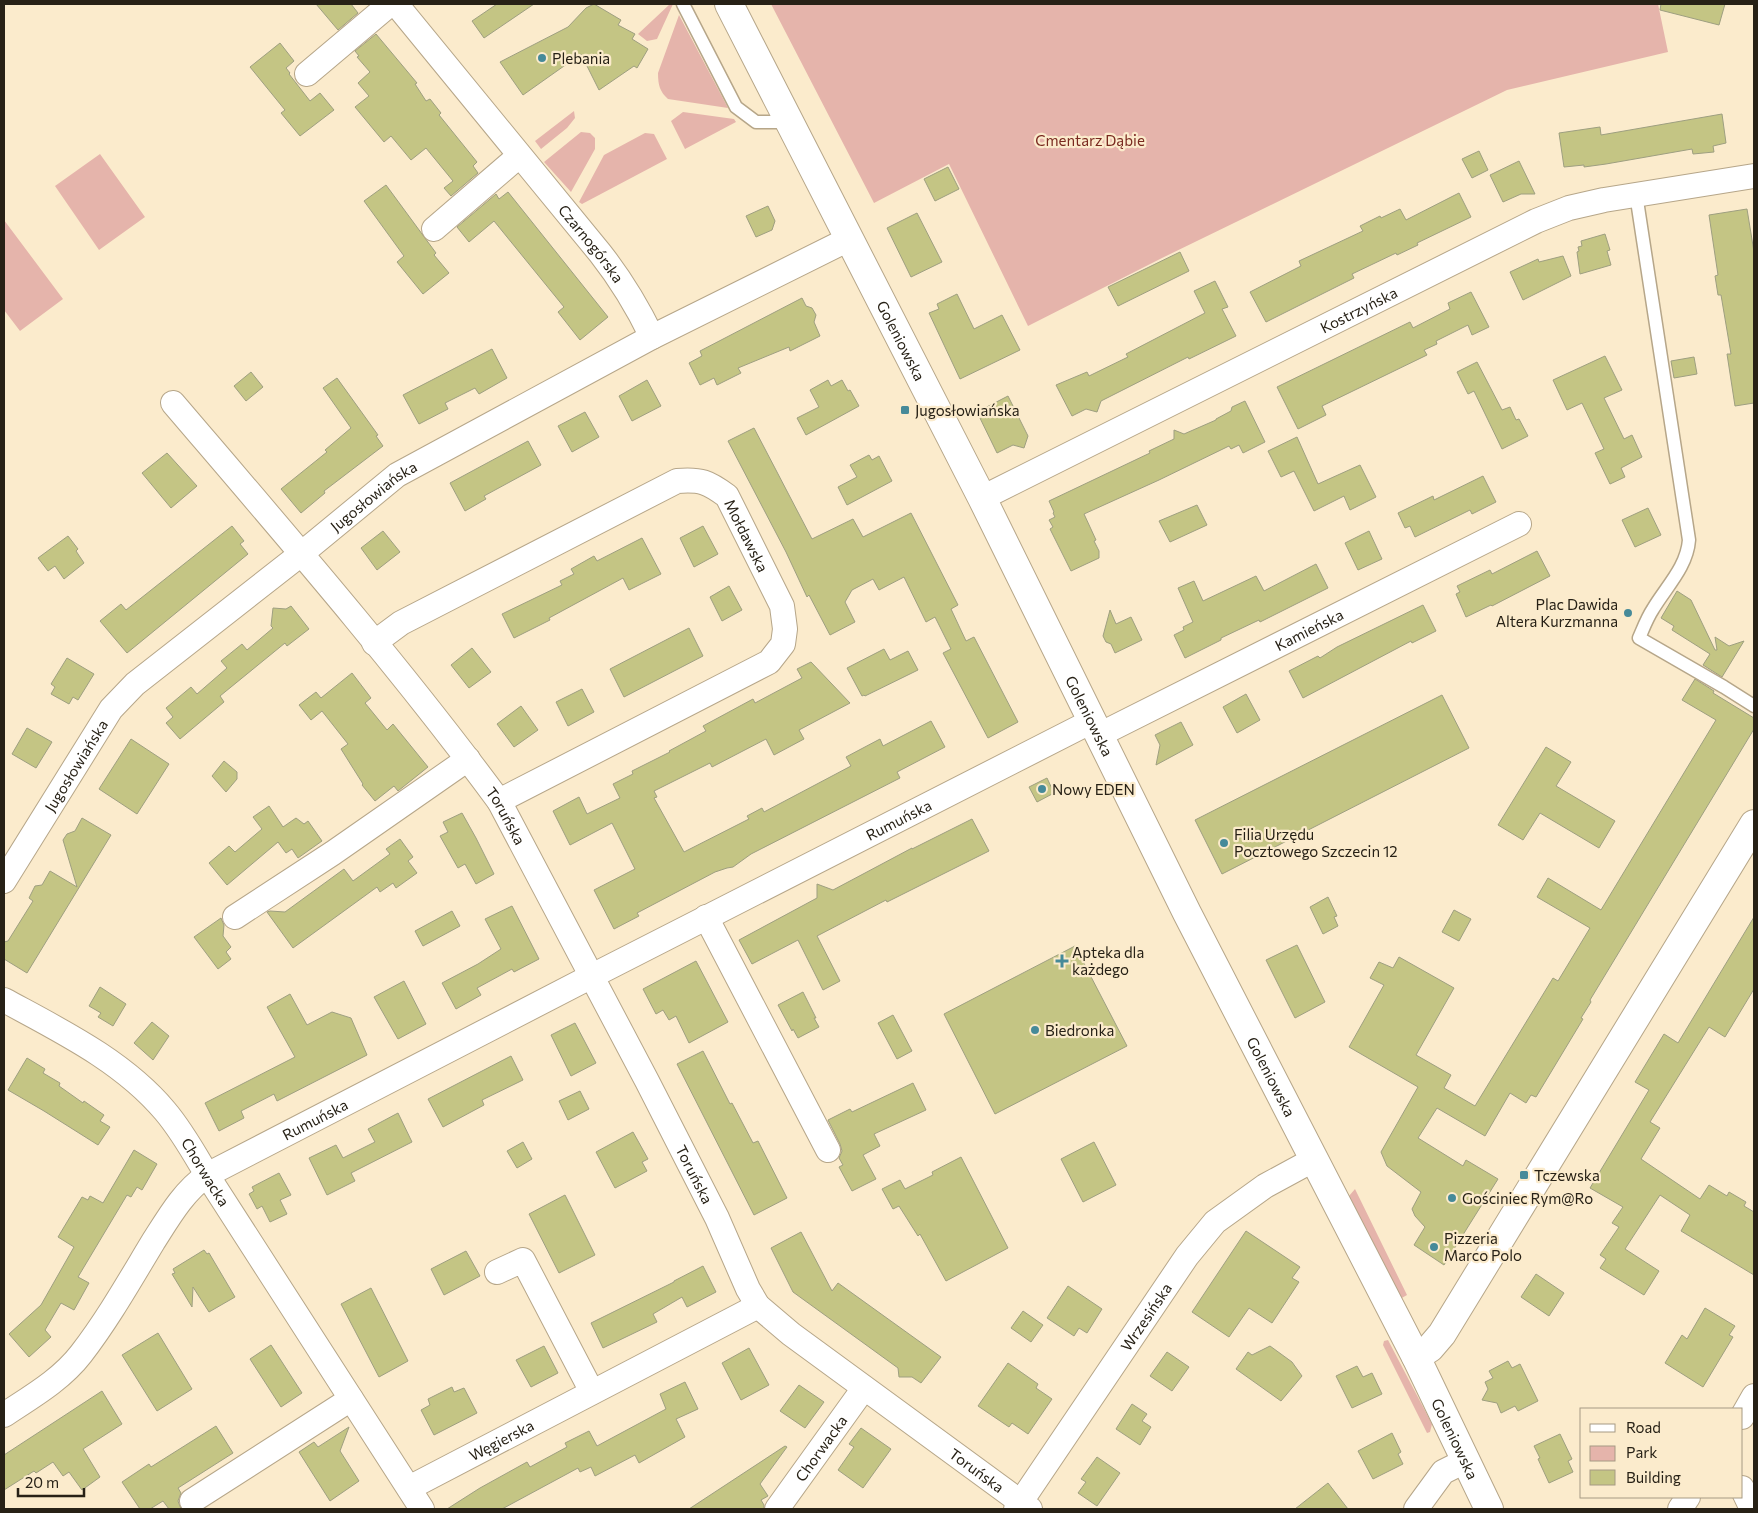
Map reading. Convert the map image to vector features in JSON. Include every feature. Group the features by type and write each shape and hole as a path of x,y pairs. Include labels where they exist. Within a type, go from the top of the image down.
{"street":[{"path":"307,74 390,4"},
{"name":"Czarnogórska","path":"396,4 622,281 638,307 652,337"},
{"name":"Goleniowska","path":"729,4 982,498 1095,728 1313,1160 1416,1357 1489,1509"},
{"path":"434,229 519,156"},
{"name":"Kostrzyńska","path":"982,498 1536,221 1569,208 1636,194 1754,176"},
{"name":"Jugosłowiańska","path":"4,881 111,709 135,684 301,554 397,475 652,337 849,239"},
{"name":"Toruńska","path":"173,403 374,643 468,759 499,801 708,1201 748,1289 758,1306 791,1334 1022,1507"},
{"name":"Mołdawska","path":"374,643 400,623 677,481 695,480 712,485 727,496 782,606 786,628 782,644 769,662 499,801"},
{"name":"Kamieńska","path":"1095,728 1519,524"},
{"name":"Rumuńska","path":"4,1415 56,1379 80,1355 104,1321 176,1206 194,1184 207,1175 706,917 1095,728"},
{"path":"235,917 333,854 468,759"},
{"path":"1416,1357 1430,1348 1442,1334 1754,824"},
{"path":"706,917 828,1150"},
{"name":"Chorwacka","path":"4,1000 117,1066 165,1110 186,1138 207,1175 422,1509"},
{"name":"Wrzesińska","path":"1022,1507 1188,1256 1215,1222 1265,1186 1313,1160"},
{"path":"497,1272 523,1260 592,1392"},
{"name":"Węgierska","path":"409,1488 758,1306"},
{"name":"Chorwacka","path":"777,1509 864,1388"},
{"path":"1743,1415 1754,1396"},
{"path":"192,1501 352,1399"},
{"path":"1416,1509 1443,1472 1465,1461"},
{"path":"1743,1490 1752,1509"},
{"path":"1680,1509 1687,1498"}],"lane":[{"path":"683,4 736,107 756,122 790,122"},
{"path":"1636,194 1689,540 1684,561 1652,611 1639,638 1754,706"}],"green space":[{"path":"670,4 673,4 657,39 647,41 638,34"},
{"name":"Cmentarz Dąbie","path":"771,4 1658,4 1668,52 1507,90 1162,258 1028,326 949,164 874,203"},
{"path":"679,15 728,108 668,99 661,91 658,73"},
{"path":"574,111 575,118 567,128 541,149 535,141"},
{"path":"683,112 734,119 736,122 685,149 671,121"},
{"path":"581,132 590,133 595,138 595,149 571,192 544,162"},
{"path":"645,133 654,134 667,159 582,204 579,202 604,155"},
{"path":"100,154 145,217 99,250 55,186"},
{"path":"4,220 63,299 20,331 4,310"},
{"path":"1355,1189 1407,1295 1400,1299 1349,1196"},
{"path":"1388,1340 1432,1424 1430,1432 1427,1433 1383,1345 1384,1341"}],"building":[{"path":"316,4 351,4 358,13 338,30"},
{"path":"497,4 534,4 484,38 472,21"},
{"path":"594,4 621,20 618,25 635,34 632,39 648,49 637,68 634,66 599,90 581,54 523,95 500,62 568,27 586,8"},
{"path":"1661,4 1725,4 1719,25 1660,10"},
{"path":"376,34 417,83 415,84 426,101 430,99 441,113 439,115 477,162 473,166 478,173 451,196 444,188 453,181 426,148 411,160 391,136 384,142 355,107 369,96 358,83 370,72 357,57 359,56 355,51"},
{"path":"280,43 294,61 286,68 289,74 310,101 320,93 334,110 300,136 281,113 285,110 250,67"},
{"path":"1722,114 1726,143 1713,146 1714,152 1693,154 1692,149 1606,164 1564,167 1559,133 1600,127 1601,135"},
{"path":"1479,151 1488,170 1472,178 1462,159"},
{"path":"1519,161 1535,194 1521,194 1503,202 1490,175"},
{"path":"948,167 959,189 935,201 924,179"},
{"path":"386,185 436,253 434,255 449,273 423,294 397,262 404,256 364,201"},
{"path":"508,192 608,317 580,340 558,312 564,307 494,221 469,242 457,227 496,194 499,199"},
{"path":"1459,193 1471,217 1417,243 1418,245 1397,255 1396,253 1352,274 1354,278 1266,322 1250,292 1301,266 1299,261 1363,231 1360,226 1380,216 1381,218 1400,209 1406,220"},
{"path":"768,206 775,221 772,230 756,237 746,216"},
{"path":"1747,209 1754,252 1754,403 1735,406 1727,354 1731,354 1721,295 1718,295 1715,276 1718,275 1709,215"},
{"path":"917,213 942,262 911,277 887,228"},
{"path":"1605,234 1610,250 1607,251 1611,265 1580,274 1577,252 1579,251 1578,247 1582,246 1581,241"},
{"path":"1180,252 1189,271 1118,306 1108,287"},
{"path":"1563,256 1571,276 1523,300 1510,272 1538,259 1539,262"},
{"path":"1215,281 1228,307 1222,309 1236,336 1189,359 1188,357 1101,401 1097,412 1086,409 1072,416 1056,385 1087,372 1089,376 1128,357 1126,354 1205,313 1194,291"},
{"path":"1471,292 1489,327 1472,335 1468,325 1436,341 1437,344 1424,350 1427,355 1322,406 1326,415 1298,429 1277,387 1410,322 1413,328 1450,309 1448,303"},
{"path":"957,294 974,329 1002,315 1020,350 960,379 929,313 939,309 937,304"},
{"path":"802,298 806,306 812,308 816,315 814,322 820,336 790,351 789,347 738,368 741,373 717,385 714,378 700,385 689,363 702,356 700,351"},
{"path":"492,349 507,378 479,394 475,388 445,403 448,409 419,424 403,395"},
{"path":"1605,356 1622,390 1604,398 1624,439 1632,435 1642,457 1621,468 1625,477 1610,484 1595,453 1604,449 1582,403 1567,410 1553,380"},
{"path":"1694,357 1697,374 1674,378 1671,361"},
{"path":"1477,362 1502,410 1510,407 1516,420 1519,419 1528,436 1502,449 1474,391 1468,394 1457,372"},
{"path":"251,372 263,387 246,401 234,386"},
{"path":"337,378 378,435 376,436 383,446 324,491 325,493 301,513 281,489 327,452 325,450 351,428 323,388"},
{"path":"647,380 661,406 632,421 619,396"},
{"path":"828,380 831,386 842,380 859,406 806,435 797,418 819,407 810,390"},
{"path":"1008,396 1028,436 1024,448 1013,445 997,453 977,412"},
{"path":"1245,401 1265,442 1243,453 1239,445 1231,449 1229,446 1084,514 1096,540 1094,541 1099,551 1099,558 1071,571 1050,529 1053,527 1049,520 1055,517 1049,501 1150,453 1149,451 1174,439 1174,430 1184,434 1216,420 1231,411 1232,407"},
{"path":"585,412 599,437 572,452 558,426"},
{"path":"754,428 812,539 853,519 863,537 911,513 958,605 951,609 966,641 974,637 1018,722 988,738 943,653 951,649 935,617 926,622 904,577 879,590 873,579 852,590 845,602 855,622 830,635 809,595 807,597 786,552 728,441"},
{"path":"1297,437 1318,484 1360,465 1376,497 1350,510 1344,496 1314,511 1294,471 1281,477 1268,451"},
{"path":"528,441 541,465 484,496 486,499 465,511 450,483"},
{"path":"167,453 197,486 171,508 142,473"},
{"path":"869,455 872,460 879,456 892,481 847,505 838,487 857,477 850,465"},
{"path":"1483,476 1496,502 1472,514 1470,510 1415,537 1410,526 1405,528 1398,513 1433,496 1434,500"},
{"path":"1197,505 1207,525 1170,542 1159,521"},
{"path":"1648,508 1661,535 1635,547 1622,520"},
{"path":"232,526 244,541 240,544 248,554 127,653 100,621 121,604 126,610"},
{"path":"703,526 718,554 694,567 680,538"},
{"path":"383,531 400,552 377,570 361,548"},
{"path":"1369,531 1382,559 1358,570 1345,543"},
{"path":"68,536 78,549 76,551 84,563 64,579 55,566 48,571 38,558"},
{"path":"642,538 661,574 629,590 623,578 549,618 550,620 514,638 502,614 562,585 560,581 574,574 571,569 594,556 597,561"},
{"path":"1537,551 1550,576 1492,606 1466,617 1456,594 1460,592 1457,586 1490,570 1492,574"},
{"path":"1316,564 1328,588 1260,622 1259,620 1221,638 1221,640 1185,658 1174,635 1184,630 1183,627 1193,622 1178,588 1194,581 1203,601 1256,576 1264,591"},
{"path":"729,586 742,610 722,621 710,597"},
{"path":"1677,591 1691,600 1715,650 1717,650 1715,637 1729,646 1744,641 1722,677 1703,665 1710,654 1672,630 1674,626 1661,618"},
{"path":"1423,605 1436,631 1412,643 1411,641 1303,698 1289,671 1318,656 1320,658 1337,647"},
{"path":"291,606 309,629 287,646 285,643 220,696 224,702 180,739 166,723 173,717 166,708 191,687 197,694 227,668 221,661 242,644 247,650 273,628 271,626 273,608 286,609"},
{"path":"1110,610 1116,624 1131,617 1142,640 1115,653 1111,644 1106,642 1103,636"},
{"path":"689,628 703,656 624,697 610,669"},
{"path":"472,648 491,672 469,688 451,665"},
{"path":"884,649 890,660 908,651 918,670 862,696 847,668"},
{"path":"67,658 94,674 78,700 73,697 69,704 51,694 55,687 51,684"},
{"path":"811,662 850,703 799,730 804,739 774,755 766,739 712,767 710,763 654,791 657,797 654,798 684,852 749,819 747,816 762,808 764,812 851,766 846,757 880,739 883,746 931,721 945,747 897,772 900,778 751,854 733,867 715,872 637,913 639,916 614,929 594,890 635,869 612,823 570,845 553,811 579,797 587,814 620,798 613,784 633,774 632,771 706,731 703,726 753,699 755,703 802,678 797,669"},
{"path":"352,673 371,698 365,703 387,730 393,724 428,767 398,791 394,786 375,801 362,785 341,749 348,744 322,711 311,720 299,705 316,692 321,698"},
{"path":"1695,679 1714,691 1713,693 1754,718 1754,729 1590,1000 1591,1002 1581,1018 1583,1019 1536,1097 1531,1095 1526,1103 1510,1093 1485,1136 1437,1108 1418,1138 1463,1166 1466,1160 1498,1179 1444,1265 1414,1245 1425,1227 1415,1216 1412,1209 1421,1192 1387,1166 1381,1152 1418,1087 1349,1047 1384,985 1370,978 1379,962 1393,968 1399,957 1454,988 1416,1055 1451,1075 1444,1088 1475,1106 1553,978 1558,981 1590,928 1537,897 1548,878 1601,910 1716,720 1682,700"},
{"path":"582,689 594,712 568,726 556,702"},
{"path":"1246,694 1260,720 1237,733 1223,707"},
{"path":"1442,695 1469,748 1222,874 1195,820"},
{"path":"521,706 538,730 514,747 497,724"},
{"path":"1181,722 1193,745 1156,765 1160,745 1155,735"},
{"path":"27,728 52,742 36,768 12,754"},
{"path":"131,739 169,764 137,814 99,789"},
{"path":"1546,747 1571,762 1556,786 1615,821 1599,848 1540,813 1523,840 1498,825"},
{"path":"224,761 237,772 237,779 226,792 212,776"},
{"path":"1047,778 1054,793 1037,802 1029,787"},
{"path":"269,806 283,827 296,818 304,824 308,821 322,841 298,858 292,849 286,853 278,842 227,885 209,863 229,846 235,852 262,829 253,817"},
{"path":"462,813 494,874 476,884 465,864 458,868 440,836 448,832 443,822"},
{"path":"82,818 111,835 27,973 4,959 4,942 8,941 33,901 29,898 35,886 42,885 50,871 77,887 63,840 67,834 75,831"},
{"path":"972,819 989,851 887,902 886,900 817,936 840,981 823,990 798,940 752,964 739,940 817,898 817,884 833,890"},
{"path":"400,839 413,857 408,861 417,873 396,888 393,883 380,892 377,887 293,948 267,912 285,912 344,869 353,881 390,854 386,849"},
{"path":"1328,897 1337,916 1334,917 1338,926 1323,934 1310,907"},
{"path":"512,906 539,959 514,972 512,969 477,988 481,995 456,1009 442,983 478,964 501,949 485,919"},
{"path":"1454,910 1471,919 1459,941 1442,932"},
{"path":"452,911 460,926 423,946 415,931"},
{"path":"1754,917 1754,989 1725,1037 1709,1027 1650,1122 1660,1128 1641,1159 1700,1199 1709,1185 1727,1196 1729,1192 1746,1202 1744,1206 1754,1212 1754,1275 1681,1231 1690,1215 1660,1195 1625,1249 1659,1271 1644,1295 1600,1268 1606,1259 1600,1255 1619,1227 1612,1223 1623,1207 1590,1188 1649,1090 1635,1082 1664,1034 1678,1043"},
{"path":"221,918 224,925 223,936 231,947 226,952 231,959 218,969 194,937"},
{"path":"1297,945 1325,1002 1295,1018 1266,960"},
{"name":"Biedronka","path":"1075,946 1127,1046 995,1114 944,1014"},
{"path":"696,961 728,1022 689,1043 676,1016 669,1020 663,1010 656,1014 643,989"},
{"path":"404,981 426,1024 398,1039 374,997"},
{"path":"100,987 126,1004 113,1026 98,1017 101,1013 89,1006"},
{"path":"803,992 819,1027 798,1038 793,1029 792,1031 778,1005"},
{"path":"290,994 307,1025 332,1012 351,1018 367,1055 277,1101 274,1094 241,1111 244,1118 219,1131 205,1103 295,1057 267,1007"},
{"path":"893,1015 912,1051 897,1059 878,1023"},
{"path":"152,1022 169,1036 153,1060 134,1043"},
{"path":"575,1023 596,1063 571,1076 551,1035"},
{"path":"703,1051 730,1104 732,1103 753,1143 758,1141 787,1198 754,1215 677,1064"},
{"path":"511,1056 523,1080 482,1100 484,1105 443,1127 428,1099"},
{"path":"27,1058 45,1069 43,1073 60,1083 59,1086 104,1115 100,1121 110,1127 98,1145 8,1090"},
{"path":"913,1083 926,1110 874,1134 880,1146 863,1155 876,1179 852,1191 839,1167 843,1165 839,1158 842,1151 828,1120 850,1109 852,1112"},
{"path":"580,1091 589,1109 568,1120 559,1101"},
{"path":"398,1113 412,1142 351,1173 355,1181 327,1195 309,1158 336,1145 343,1158 375,1142 368,1129"},
{"path":"633,1132 648,1159 642,1162 647,1171 615,1188 596,1152"},
{"path":"523,1142 532,1159 517,1168 507,1151"},
{"path":"1094,1142 1116,1185 1083,1202 1061,1159"},
{"path":"134,1150 157,1164 142,1190 137,1187 131,1197 127,1195 78,1277 89,1283 74,1310 61,1303 45,1330 51,1337 29,1357 9,1334 41,1305 74,1247 58,1237 82,1197 88,1200 90,1196 103,1203"},
{"path":"961,1157 1008,1248 946,1281 920,1234 918,1236 899,1206 893,1209 882,1189 900,1180 905,1189 933,1175 932,1172"},
{"path":"279,1173 291,1195 280,1200 287,1214 270,1222 262,1206 257,1209 249,1194 254,1191 252,1187"},
{"path":"565,1195 595,1255 559,1273 529,1214"},
{"path":"1246,1231 1300,1267 1292,1278 1299,1282 1272,1323 1249,1308 1229,1337 1192,1312"},
{"path":"801,1232 832,1291 838,1283 941,1357 921,1383 912,1377 899,1377 898,1368 793,1292 771,1248"},
{"path":"204,1250 207,1254 209,1253 235,1297 209,1312 193,1287 192,1307 172,1274 175,1273 173,1269"},
{"path":"466,1251 480,1276 444,1295 431,1269"},
{"path":"703,1266 716,1292 687,1307 682,1297 653,1314 657,1322 603,1348 591,1323"},
{"path":"1536,1274 1564,1293 1549,1316 1521,1297"},
{"path":"1068,1286 1102,1309 1087,1333 1079,1328 1074,1336 1047,1318"},
{"path":"371,1288 408,1361 379,1377 341,1304"},
{"path":"1705,1308 1735,1326 1729,1335 1733,1337 1703,1387 1665,1363 1682,1335 1687,1339"},
{"path":"1023,1311 1043,1325 1031,1342 1011,1328"},
{"path":"158,1333 192,1389 157,1411 122,1355"},
{"path":"271,1345 302,1393 281,1407 250,1359"},
{"path":"544,1346 558,1373 531,1387 516,1360"},
{"path":"1270,1346 1292,1362 1302,1376 1281,1401 1236,1369 1248,1352 1252,1355"},
{"path":"749,1348 769,1385 741,1400 722,1363"},
{"path":"1167,1352 1189,1367 1172,1391 1150,1376"},
{"path":"1508,1361 1512,1368 1520,1364 1538,1401 1518,1411 1515,1406 1501,1413 1497,1403 1482,1400 1488,1389 1485,1382 1493,1378 1489,1371"},
{"path":"1008,1363 1038,1384 1036,1388 1052,1399 1028,1434 1012,1423 1009,1427 978,1406"},
{"path":"1357,1366 1363,1377 1372,1373 1382,1394 1352,1408 1336,1376"},
{"path":"685,1382 698,1409 676,1419 685,1437 639,1463 635,1455 595,1476 591,1467 580,1472 578,1468 502,1509 447,1509 527,1462 530,1467 567,1447 565,1443 589,1431 597,1446 666,1409 660,1394"},
{"path":"799,1385 824,1402 805,1428 780,1411"},
{"path":"452,1387 454,1392 464,1388 477,1413 434,1435 421,1410 430,1405 428,1399"},
{"path":"102,1391 122,1424 83,1449 100,1477 82,1490 69,1472 63,1476 53,1462 36,1473 34,1471 4,1490 4,1455"},
{"path":"1132,1404 1147,1414 1142,1421 1151,1427 1140,1445 1116,1429"},
{"path":"216,1426 233,1453 178,1488 181,1493 178,1501 181,1509 169,1509 163,1501 150,1509 140,1509 122,1482 149,1464 151,1467"},
{"path":"349,1427 340,1451 359,1481 330,1501 299,1452 314,1442 318,1447"},
{"path":"861,1428 891,1449 863,1488 838,1470 854,1447 849,1444"},
{"path":"1392,1433 1401,1452 1398,1454 1403,1464 1373,1479 1358,1451"},
{"path":"1560,1434 1572,1459 1568,1461 1573,1472 1549,1483 1534,1446"},
{"path":"785,1446 787,1447 760,1484 768,1496 761,1500 764,1509 689,1509"},
{"path":"1097,1457 1120,1473 1097,1506 1078,1493 1086,1482 1081,1479"},
{"path":"1328,1483 1348,1509 1295,1509"}],"place":[{"name":"Plebania","path":"542,58"},
{"name":"Jugosłowiańska","path":"905,410"},
{"name":"Plac Dawida Altera Kurzmanna","path":"1628,613"},
{"name":"Nowy EDEN","path":"1042,789"},
{"name":"Filia Urzędu Pocztowego Szczecin 12","path":"1224,843"},
{"name":"Apteka dla każdego","path":"1062,961"},
{"name":"Biedronka","path":"1035,1030"},
{"name":"Tczewska","path":"1524,1175"},
{"name":"Gościniec Rym@Ro","path":"1452,1198"},
{"name":"Pizzeria Marco Polo","path":"1434,1247"}]}
